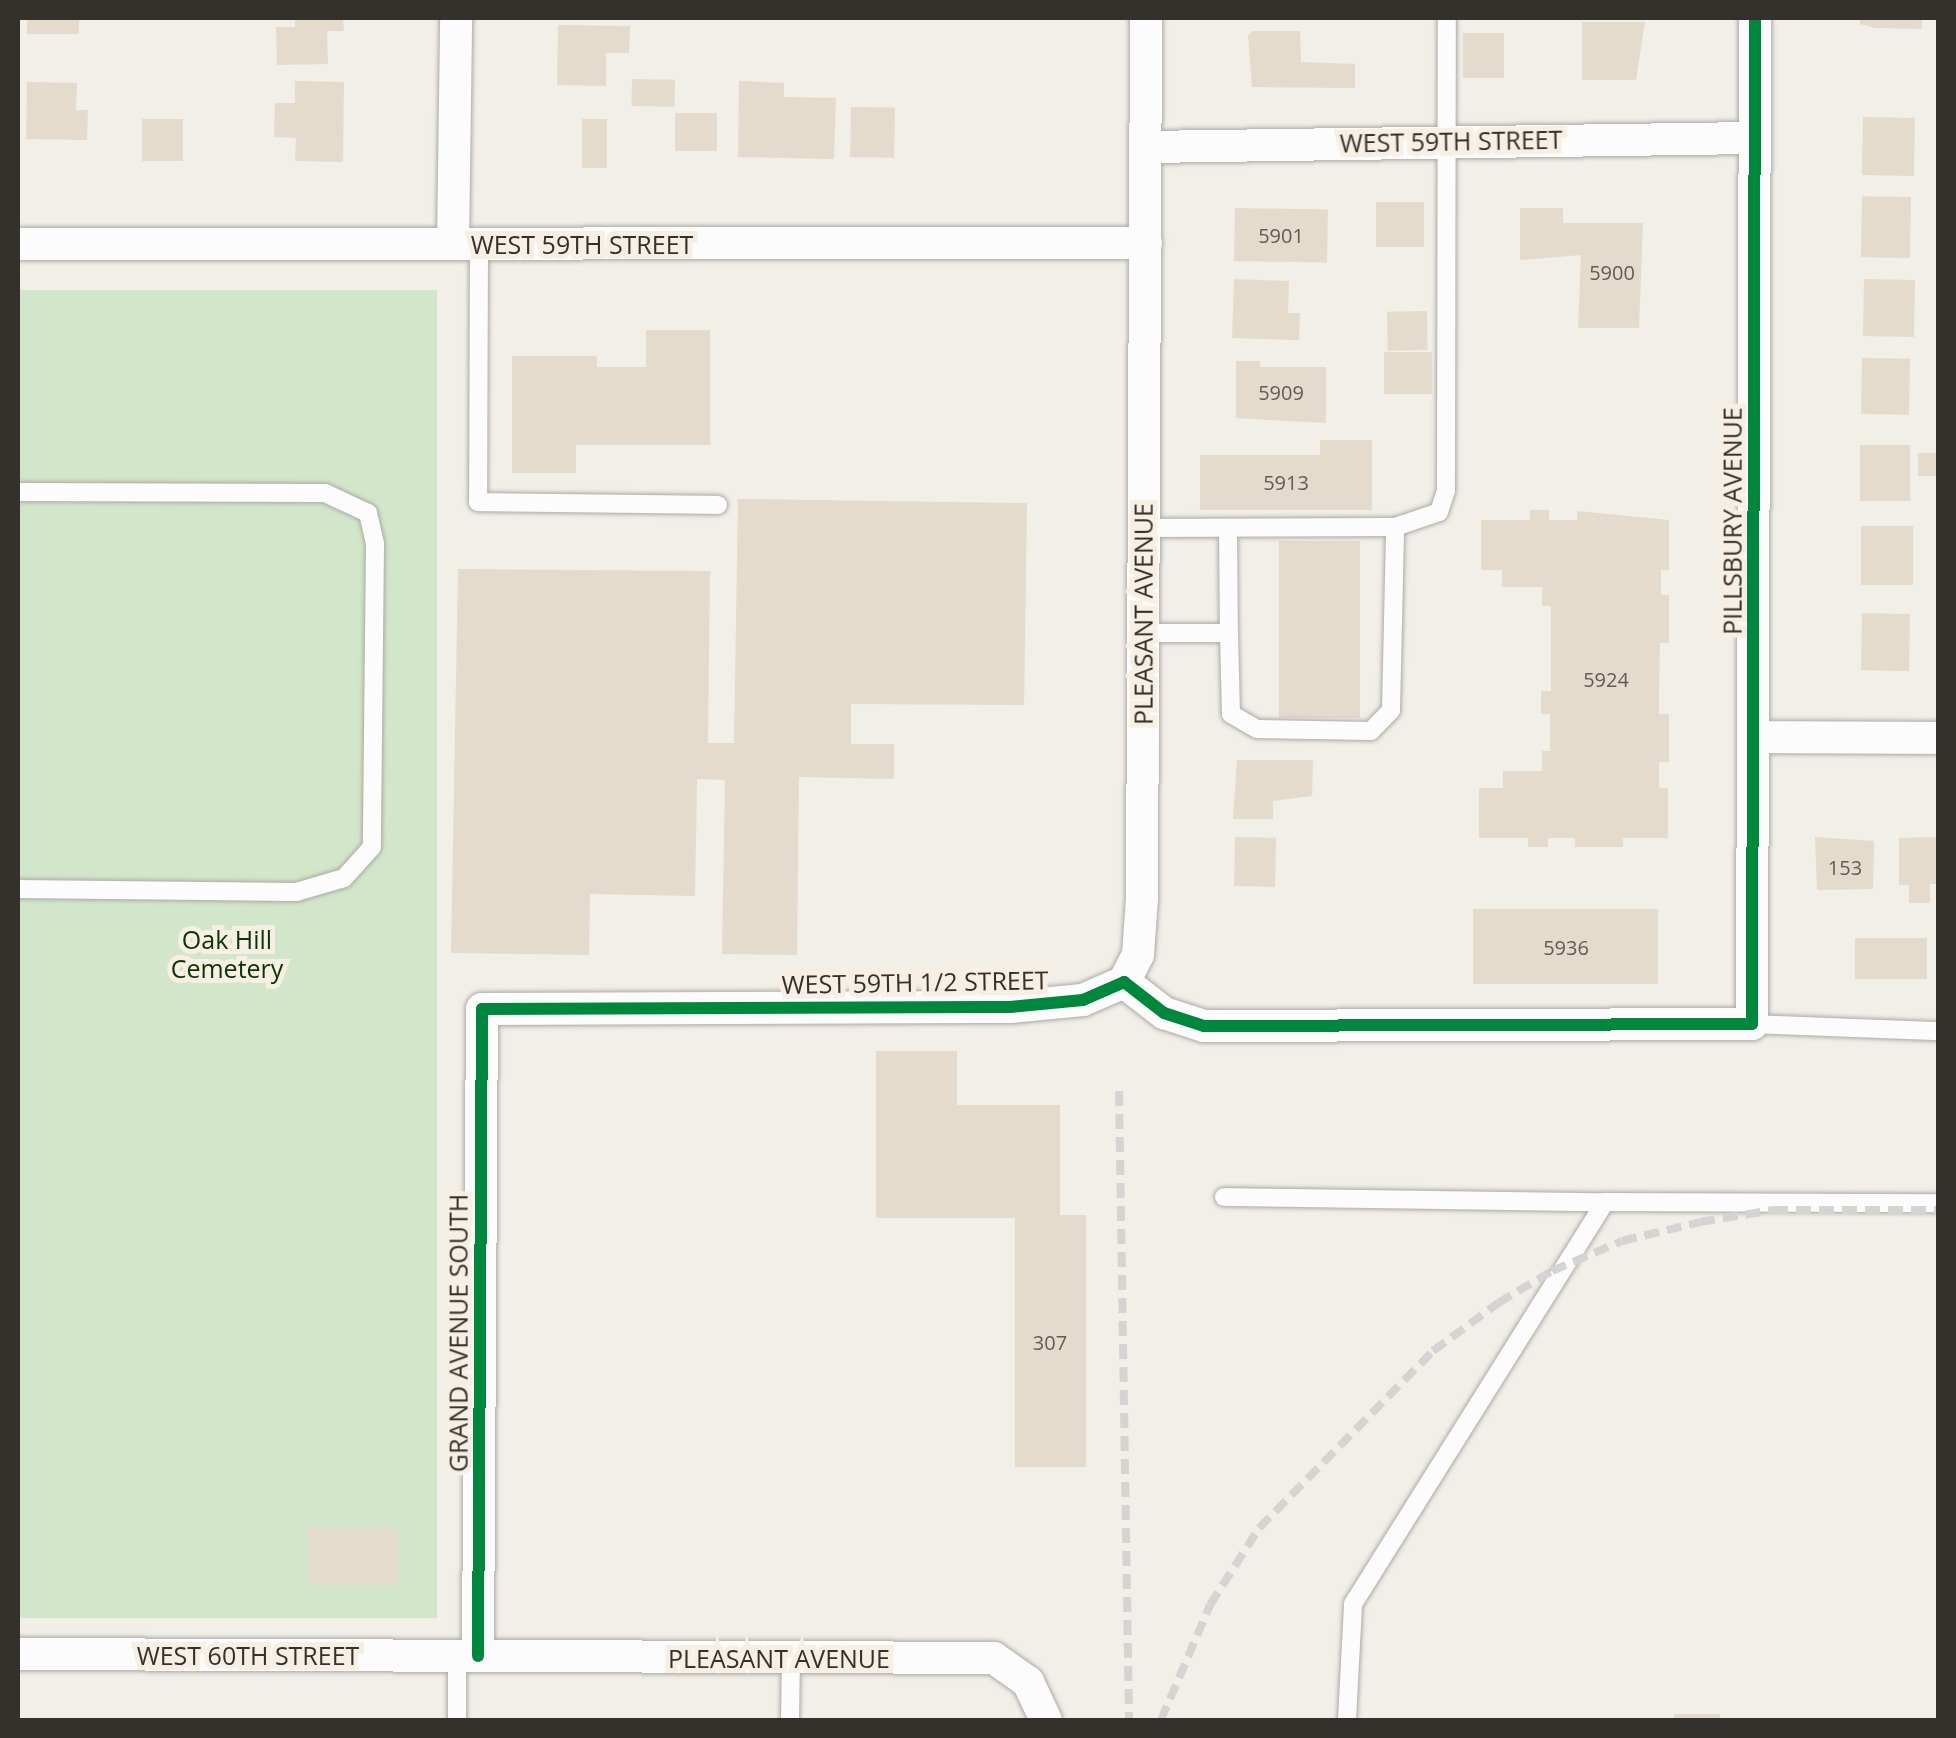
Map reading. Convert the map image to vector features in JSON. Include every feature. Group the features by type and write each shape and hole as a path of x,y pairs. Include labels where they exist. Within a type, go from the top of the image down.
{"street":[{"path":"456,18 466,244"},
{"path":"1146,18 1146,147"},
{"name":"PILLSBURY AVENUE","path":"1752,1024 1755,18"},
{"name":"WEST 59TH STREET","path":"1146,147 1755,138"},
{"name":"PLEASANT AVENUE","path":"1124,982 1138,954 1142,898 1146,147"},
{"name":"WEST 59TH STREET","path":"18,244 1146,243"},
{"path":"1754,738 1938,738"},
{"path":"1124,982 1164,1014 1204,1026 1752,1024"},
{"name":"WEST 59TH 1/2 STREET","path":"482,1010 1010,1007 1083,1000 1124,982"},
{"name":"GRAND AVENUE SOUTH","path":"468,1656 482,1010"},
{"name":"WEST 60TH STREET","path":"18,1654 468,1656"},
{"name":"PLEASANT AVENUE","path":"468,1656 994,1658 1028,1682 1046,1720"}],"lane":[{"path":"1144,528 1395,527 1439,512 1446,490 1447,18"},
{"path":"466,244 478,502 718,506"},
{"path":"18,492 324,492 368,513 374,563 372,847 344,878 296,892 18,889"},
{"path":"1228,528 1232,714 1257,729 1371,732 1390,710 1395,527"},
{"path":"1142,633 1230,633"},
{"path":"1752,1024 1938,1031"},
{"path":"1224,1198 1938,1203"},
{"path":"1347,1720 1353,1604 1605,1202"},
{"path":"457,1720 468,1656"},
{"path":"790,1720 791,1658"}],"green space":[{"name":"Oak Hill Cemetery","path":"18,290 437,290 437,1618 18,1618"}],"building":[{"path":"27,18 79,18 79,34 27,34"},
{"path":"295,18 343,18 344,31 327,31 328,64 277,65 276,27 295,27"},
{"path":"1860,18 1922,18 1922,29 1875,28 1860,24"},
{"path":"1582,22 1645,22 1636,80 1582,80"},
{"path":"558,25 630,26 629,53 606,53 606,86 557,85"},
{"path":"1253,31 1300,31 1301,62 1355,64 1355,88 1252,87 1248,35"},
{"path":"1463,33 1504,33 1504,78 1463,78"},
{"path":"632,79 675,80 675,107 632,106"},
{"path":"295,81 344,82 343,162 295,161 296,138 274,137 275,103 295,103"},
{"path":"739,81 784,83 784,97 836,98 834,159 738,157"},
{"path":"27,82 77,83 76,110 88,110 87,140 26,139"},
{"path":"851,107 895,108 894,158 850,157"},
{"path":"675,113 717,113 717,151 675,151"},
{"path":"1863,117 1915,118 1914,176 1862,175"},
{"path":"142,119 183,119 183,161 142,161"},
{"path":"582,119 607,119 607,168 582,168"},
{"path":"1862,196 1911,197 1910,258 1861,257"},
{"path":"1376,202 1424,202 1424,247 1376,247"},
{"path":"1235,208 1328,210 1327,263 1234,261"},
{"path":"1520,208 1563,208 1563,223 1643,223 1639,328 1578,328 1581,255 1520,260"},
{"path":"1234,279 1289,281 1288,313 1300,313 1299,340 1232,338"},
{"path":"1864,279 1915,280 1914,337 1863,336"},
{"path":"1427,311 1428,350 1388,351 1387,312"},
{"path":"646,330 710,330 710,445 576,445 576,473 512,473 512,356 597,356 597,367 646,367"},
{"path":"1384,352 1432,352 1432,394 1384,394"},
{"path":"1862,358 1910,359 1909,415 1861,414"},
{"path":"1236,361 1260,361 1260,367 1326,367 1326,423 1236,418"},
{"path":"1320,440 1372,440 1372,510 1200,510 1200,455 1320,455"},
{"path":"1860,445 1910,445 1910,501 1860,501"},
{"path":"1918,453 1937,453 1937,476 1918,476"},
{"path":"738,499 1027,503 1024,705 851,704 851,744 894,744 894,779 799,777 797,955 722,954 725,780 697,779 695,896 590,894 589,955 451,953 458,569 710,571 708,743 734,743"},
{"path":"1530,510 1549,510 1549,520 1577,520 1577,511 1669,520 1669,570 1661,570 1661,595 1669,595 1669,643 1660,643 1659,689 1659,714 1669,714 1669,762 1659,762 1659,788 1668,788 1668,838 1623,838 1623,847 1575,847 1575,838 1548,838 1548,847 1528,847 1528,838 1479,838 1479,788 1503,788 1503,771 1542,771 1542,751 1550,751 1550,714 1541,714 1541,691 1551,691 1551,606 1542,606 1542,587 1502,587 1502,570 1481,570 1481,520 1530,520"},
{"path":"1861,526 1913,526 1913,585 1861,585"},
{"path":"1279,541 1360,541 1360,718 1279,718"},
{"path":"1862,613 1910,614 1909,671 1861,670"},
{"path":"1237,760 1313,760 1312,796 1273,801 1273,819 1233,819"},
{"path":"1235,837 1276,838 1275,887 1234,886"},
{"path":"1815,837 1874,841 1873,889 1817,890"},
{"path":"1938,837 1938,884 1930,884 1930,903 1909,903 1909,885 1899,885 1899,838"},
{"path":"1473,909 1658,909 1658,984 1473,984"},
{"path":"1855,938 1927,938 1927,979 1855,979"},
{"path":"876,1051 957,1051 957,1105 1060,1105 1060,1215 1086,1215 1086,1467 1015,1467 1015,1218 876,1218"},
{"path":"308,1528 398,1528 398,1585 308,1585"},
{"path":"1674,1714 1720,1714 1720,1720 1674,1720"}],"railway":[{"path":"1119,1091 1129,1720"},
{"path":"1161,1720 1210,1605 1259,1528 1433,1351 1498,1303 1552,1271 1622,1241 1700,1222 1773,1210 1938,1210"}],"cycle path":[{"path":"478,1656 482,1009 1010,1007 1083,1000 1124,982 1164,1013 1204,1026 1752,1024 1755,18"}]}
